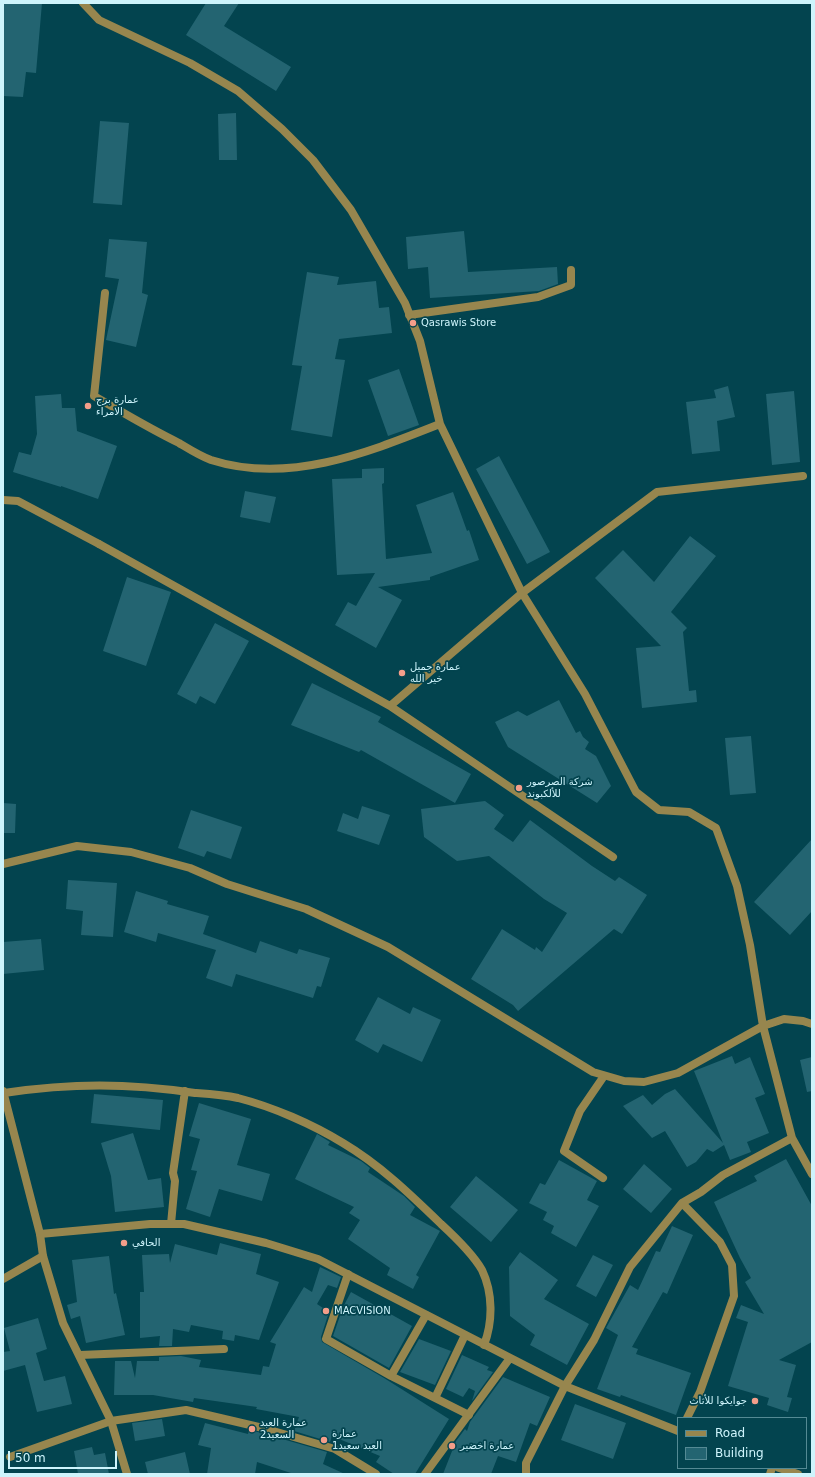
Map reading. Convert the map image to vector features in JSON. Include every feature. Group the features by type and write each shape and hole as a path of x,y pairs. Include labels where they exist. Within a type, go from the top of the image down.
{"street":[{"path":"83,3 99,20 190,63 238,91 282,129 313,160 351,210 383,265 409,315 420,341 440,424 522,593 585,694 636,792 659,810 689,812 716,828 737,886 750,945 763,1026 792,1138 812,1174"},
{"path":"409,315 538,297 571,286 571,270"},
{"path":"105,293 94,396 151,429 210,459 240,467 292,468 328,462 382,447 440,424"},
{"path":"390,706 522,593 657,492 803,476"},
{"path":"3,500 18,501 99,544 390,706 613,857"},
{"path":"3,864 77,846 131,852 190,868 227,884 306,909 388,947 593,1072 624,1081 644,1082 678,1073 763,1026 784,1019 803,1021 812,1024"},
{"path":"603,1178 564,1151 580,1111 604,1076"},
{"path":"127,1474 111,1421 63,1323 43,1256 40,1234 6,1111 3,1092 96,1084 185,1091 238,1098 296,1118 343,1143 395,1179 453,1236 481,1269 489,1290 491,1314 488,1336 484,1345"},
{"path":"171,1224 174,1181 173,1173 185,1091"},
{"path":"526,1474 526,1463 565,1386 594,1340 630,1267 682,1203 701,1192 723,1175 792,1138"},
{"path":"682,1203 720,1242 732,1265 734,1296 700,1392 688,1417"},
{"path":"40,1234 86,1228 184,1224 266,1243 318,1259 565,1386 677,1431"},
{"path":"3,1279 43,1256"},
{"path":"348,1274 326,1339 391,1376 469,1415"},
{"path":"391,1376 426,1315"},
{"path":"435,1398 465,1335"},
{"path":"80,1356 224,1349"},
{"path":"425,1474 510,1358"},
{"path":"10,1457 111,1421 186,1410 263,1428 335,1449 376,1474"},
{"path":"783,1469 798,1474"}],"building":[{"path":"3,3 42,3 36,73 26,72 23,97 3,96"},
{"path":"206,3 239,3 224,26 291,67 276,91 186,35"},
{"path":"236,113 237,160 219,160 218,114"},
{"path":"100,121 129,123 122,205 93,203"},
{"path":"464,231 468,272 557,267 558,284 539,291 430,298 428,267 408,269 406,237"},
{"path":"109,239 147,242 142,293 148,295 136,347 106,340 119,279 105,277"},
{"path":"307,272 339,277 337,285 376,281 379,308 389,307 392,333 339,339 335,359 345,360 332,437 291,430 302,366 292,365"},
{"path":"399,369 419,425 388,436 368,380"},
{"path":"728,386 735,417 717,421 720,451 692,454 686,402 716,398 714,390"},
{"path":"794,391 800,462 772,465 766,394"},
{"path":"61,394 62,408 75,408 77,431 117,446 98,499 13,472 19,452 31,455 37,434 35,396"},
{"path":"499,456 550,552 527,564 476,469"},
{"path":"384,468 384,483 382,484 386,559 432,553 416,505 453,492 467,531 469,530 479,560 430,577 430,580 378,587 402,600 376,648 335,625 348,602 356,606 375,573 337,575 332,479 362,478 362,469"},
{"path":"245,491 276,497 270,523 240,517"},
{"path":"690,536 716,556 671,612 687,628 683,632 689,691 696,690 697,702 642,708 636,648 661,646 595,578 623,550 654,582"},
{"path":"127,577 171,592 146,666 103,651"},
{"path":"215,623 249,641 215,704 200,696 196,704 177,694"},
{"path":"312,683 381,717 378,722 471,774 455,803 361,750 359,752 291,725"},
{"path":"559,700 576,733 580,731 583,737 589,742 585,749 596,756 611,786 597,803 508,747 495,722 518,711 527,716"},
{"path":"751,736 756,793 730,795 725,738"},
{"path":"485,801 504,815 494,829 513,842 530,820 592,866 615,881 619,877 647,895 622,934 614,929 518,1011 513,1005 471,979 502,929 535,950 536,947 542,952 567,913 544,899 489,856 457,861 424,837 421,809"},
{"path":"3,803 16,804 15,833 3,833"},
{"path":"362,806 390,815 379,845 337,831 343,813 358,819"},
{"path":"191,810 242,827 231,859 207,851 204,857 178,848"},
{"path":"812,839 812,911 790,935 754,902"},
{"path":"68,880 117,883 113,937 81,935 83,911 66,909"},
{"path":"136,891 168,901 167,904 209,916 203,934 256,953 260,941 297,954 299,949 330,958 321,987 317,986 313,998 236,974 232,987 206,978 216,950 158,933 156,942 124,932"},
{"path":"41,939 44,970 3,974 3,942"},
{"path":"378,997 410,1014 413,1007 441,1020 422,1062 383,1044 378,1053 355,1040"},
{"path":"732,1056 735,1064 750,1057 765,1094 755,1098 769,1133 747,1142 751,1152 730,1160 724,1145 713,1152 707,1149 696,1162 687,1167 665,1131 652,1138 623,1106 643,1095 652,1105 665,1094 675,1089 723,1143 694,1071"},
{"path":"812,1057 812,1091 807,1092 800,1060"},
{"path":"94,1094 163,1100 160,1130 91,1123"},
{"path":"199,1103 251,1119 237,1165 270,1174 262,1201 219,1189 210,1217 186,1209 197,1171 191,1170 200,1139 189,1136"},
{"path":"133,1133 148,1180 161,1178 164,1207 115,1212 111,1176 101,1143"},
{"path":"317,1134 330,1142 328,1145 361,1161 370,1168 368,1172 404,1196 415,1207 410,1215 440,1231 416,1275 419,1277 413,1289 387,1275 390,1268 348,1239 360,1220 349,1213 354,1207 295,1179"},
{"path":"786,1159 812,1206 812,1342 779,1360 796,1365 787,1397 792,1398 788,1412 767,1405 769,1398 728,1386 748,1322 736,1318 741,1305 764,1314 745,1282 751,1278 714,1202 757,1181 754,1176"},
{"path":"559,1160 597,1181 587,1200 599,1206 576,1247 551,1233 554,1226 543,1220 547,1212 529,1203 540,1183 545,1185"},
{"path":"644,1164 672,1189 651,1213 623,1189"},
{"path":"476,1176 518,1210 491,1242 450,1207"},
{"path":"672,1226 693,1235 667,1294 663,1292 632,1347 638,1349 636,1354 691,1373 676,1415 621,1395 620,1397 597,1389 618,1335 606,1328 630,1285 638,1290 656,1251 660,1252"},
{"path":"220,1243 261,1254 256,1274 279,1282 259,1340 235,1335 234,1341 222,1339 223,1331 191,1325 189,1332 173,1329 172,1346 159,1346 160,1336 140,1338 140,1292 144,1292 142,1255 169,1254 170,1263 175,1244 217,1255"},
{"path":"520,1252 558,1280 544,1299 589,1324 567,1365 530,1345 535,1335 510,1316 509,1267"},
{"path":"593,1255 613,1265 596,1297 576,1286"},
{"path":"109,1256 114,1294 116,1293 125,1335 86,1343 80,1316 71,1319 67,1305 77,1302 72,1260"},
{"path":"320,1267 341,1277 337,1288 328,1285 317,1304 329,1312 321,1337 322,1342 384,1378 449,1419 415,1474 394,1474 376,1462 380,1456 332,1436 330,1442 294,1431 299,1417 256,1409 257,1407 194,1398 193,1402 153,1395 114,1395 115,1361 131,1361 135,1378 137,1361 159,1361 159,1357 181,1356 201,1360 199,1367 261,1375 263,1366 269,1367 276,1344 270,1342 304,1287 312,1292"},
{"path":"351,1292 412,1326 389,1368 333,1336 343,1307"},
{"path":"38,1318 47,1349 36,1353 44,1381 65,1376 72,1404 37,1412 25,1365 3,1371 3,1352 10,1351 4,1328"},
{"path":"419,1339 451,1351 435,1385 400,1372"},
{"path":"462,1355 489,1367 487,1370 493,1372 472,1401 475,1391 469,1388 463,1397 446,1389"},
{"path":"503,1377 550,1397 537,1426 530,1423 516,1462 498,1456 491,1474 443,1474 456,1441 465,1429 467,1431 470,1422"},
{"path":"575,1404 626,1423 613,1459 561,1440"},
{"path":"162,1419 165,1436 135,1441 132,1423"},
{"path":"205,1423 248,1434 249,1430 262,1433 327,1452 323,1464 345,1474 294,1474 257,1462 255,1474 207,1474 211,1448 198,1445"},
{"path":"92,1447 94,1455 105,1453 109,1474 78,1474 74,1451"},
{"path":"185,1452 190,1474 148,1474 145,1462"}],"place":[{"name":"Qasrawis Store","path":"413,323"},
{"name":"عمارة برج الامراء","path":"88,406"},
{"name":"عمارة جميل خير الله","path":"402,673"},
{"name":"شركة الصرصور للألكبوند","path":"519,788"},
{"name":"الحافي","path":"124,1243"},
{"name":"MACVISION","path":"326,1311"},
{"name":"جوايكوا للأثاث","path":"755,1401"},
{"name":"عمارة العبد السعيد2","path":"252,1429"},
{"name":"عمارة العبد سعيد1","path":"324,1440"},
{"name":"عمارة اخضير","path":"452,1446"}]}
